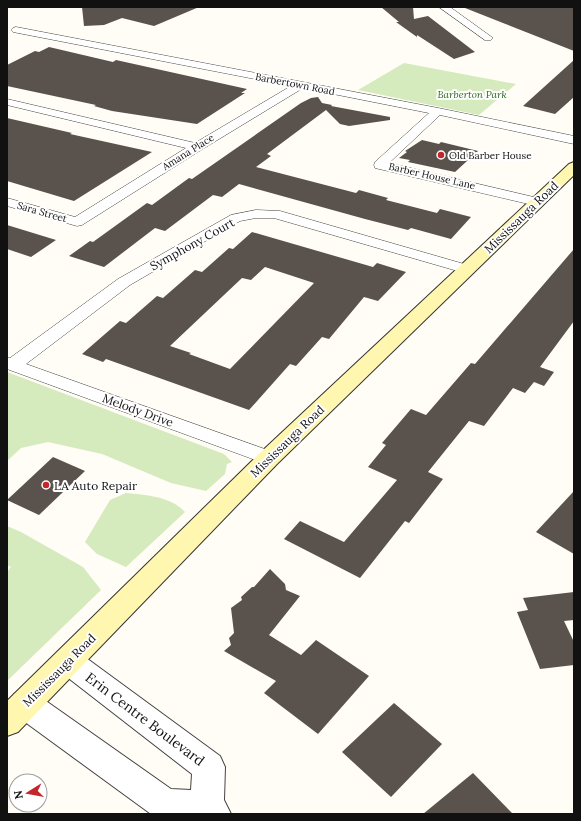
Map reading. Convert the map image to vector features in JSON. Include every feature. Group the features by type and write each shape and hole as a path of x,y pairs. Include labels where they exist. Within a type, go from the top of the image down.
{"main road":[{"name":"Mississauga Road","path":"16,713 269,458 574,167"}],"street":[{"path":"444,7 488,38"},
{"name":"Barbertown Road","path":"16,30 438,111 574,140"},
{"name":"Amana Place","path":"77,222 197,147 301,85"},
{"path":"7,102 197,147"},
{"name":"Barber House Lane","path":"438,111 380,165 479,187 537,202"},
{"name":"Sara Street","path":"7,202 77,222"},
{"name":"Symphony Court","path":"10,364 124,282 236,218 256,214 275,214 466,269"},
{"name":"Melody Drive","path":"10,364 269,458"},
{"name":"Erin Centre Boulevard","path":"16,713 166,805 211,811 209,767 68,661"}],"green space":[{"name":"Barberton Park","path":"404,63 516,84 479,115 358,90"},
{"path":"7,372 224,454 232,462 227,464 225,474 206,491 171,483 102,454 48,442 21,448 7,461"},
{"path":"126,493 165,499 185,512 126,567 97,554 85,542 110,500"},
{"path":"7,526 21,532 83,567 101,590 7,681 7,572 11,567 7,565"}],"building":[{"path":"82,7 199,7 154,26 122,18 104,25 84,26"},
{"path":"381,7 413,7 414,19 428,16 475,52 454,59 417,35 417,37 396,22 399,22"},
{"path":"574,7 574,51 465,8"},
{"path":"49,47 113,62 116,60 247,89 241,93 245,93 197,124 112,111 94,106 96,105 7,86 7,65 35,51 39,52"},
{"path":"574,60 574,97 555,114 523,106"},
{"path":"318,97 322,103 332,105 331,106 390,117 390,120 349,126 340,124 326,110 267,154 271,156 256,167 356,193 359,190 388,198 386,200 437,213 440,209 471,217 451,239 411,228 408,230 365,219 239,184 222,197 213,195 165,231 155,228 104,267 69,256 90,241 93,242 147,203 152,205 189,178 192,179 301,103 311,98"},
{"path":"7,118 152,152 74,201 7,181"},
{"name":"Old Barber House","path":"422,140 439,144 441,142 478,151 455,172 408,162 410,160 399,158 407,152 405,151"},
{"path":"7,225 56,240 31,257 7,249"},
{"path":"252,232 373,267 377,263 406,272 378,301 364,297 329,339 322,337 296,366 290,364 249,410 106,359 103,362 82,354 120,321 126,323 157,296 163,298 195,270 202,272 229,248 233,249","holes":["265,267 314,283 230,369 170,346 242,278 251,280"]},
{"path":"574,249 574,321 540,367 554,372 544,386 534,382 525,393 513,388 484,426 469,421 428,472 443,479 409,523 405,521 360,578 284,539 300,521 344,542 397,480 368,467 386,445 382,443 411,409 426,415 471,363 475,364"},
{"name":"LA Auto Repair","path":"53,457 85,471 39,515 7,500"},
{"path":"574,491 574,554 536,532"},
{"path":"270,569 285,584 286,590 300,596 269,635 301,655 316,640 369,676 318,734 264,693 276,681 224,651 231,645 229,638 234,633 231,608 242,600 241,597 252,587 254,587"},
{"path":"574,592 574,620 564,621 574,642 574,665 540,669 517,612 528,610 523,598"},
{"path":"394,703 442,744 391,797 342,752"},
{"path":"473,773 513,814 423,814"}],"place":[{"name":"Old Barber House","path":"441,155"},
{"name":"LA Auto Repair","path":"46,485"}]}
